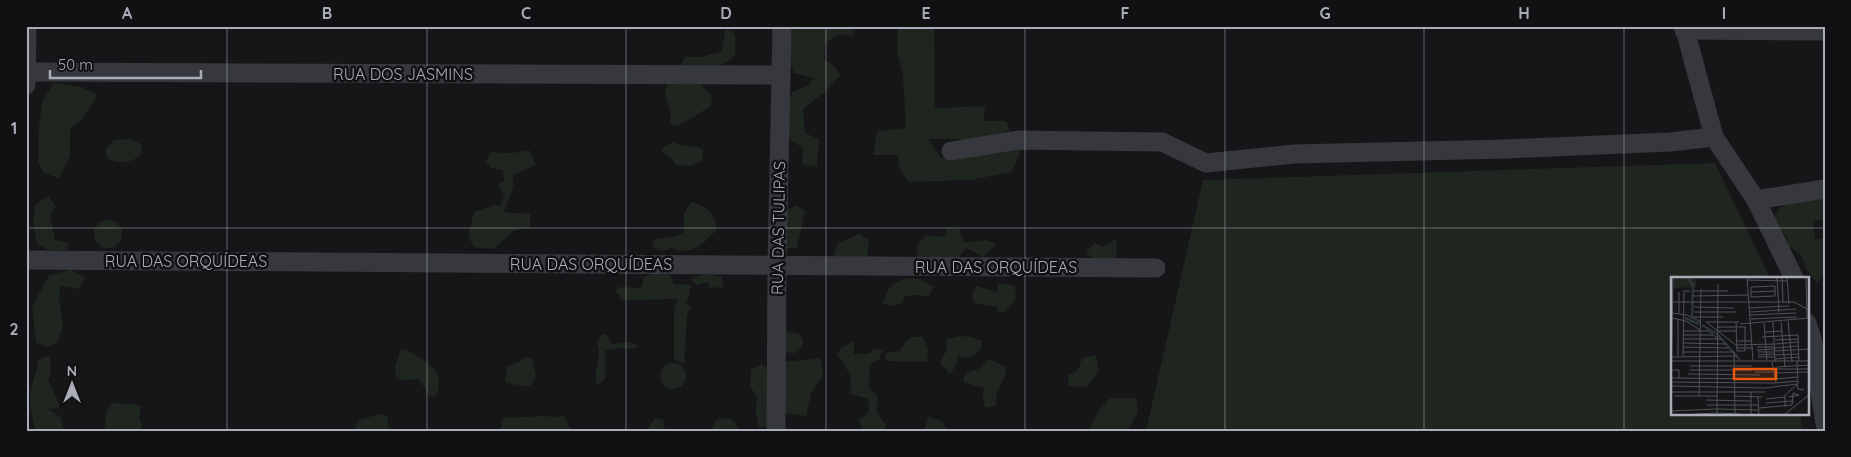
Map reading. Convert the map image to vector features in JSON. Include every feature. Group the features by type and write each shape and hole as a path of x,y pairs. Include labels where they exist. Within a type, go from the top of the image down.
{"street":[{"path":"26,86 27,26"},
{"name":"RUA DAS TULIPAS","path":"776,431 776,266 782,26"},
{"path":"1794,277 1756,200 1714,137 1684,28 1825,31"},
{"name":"RUA DOS JASMINS","path":"26,72 780,75"},
{"path":"951,151 1018,140 1162,142 1206,163 1294,154 1505,149 1670,142 1714,137"},
{"path":"1756,200 1825,189"},
{"name":"RUA DAS ORQUÍDEAS","path":"26,260 1156,268"},
{"path":"1808,326 1819,343 1825,424"}],"shaded area":[{"path":"795,26 852,26 853,36 840,34 825,43 824,59 833,65 840,75 827,90 803,109 805,133 819,139 817,167 802,164 803,148 786,137 783,122 792,92 808,86 814,78 794,73 786,54 785,44"},
{"path":"898,26 934,26 935,108 985,106 984,121 1006,121 1010,130 980,139 928,139 941,158 1022,148 1012,172 970,180 909,182 900,170 898,155 873,155 877,131 906,128 903,75 897,51"},
{"path":"726,29 735,34 735,55 728,61 710,69 697,69 681,65 685,57 701,57 721,52"},
{"path":"668,82 700,84 712,96 711,106 678,126 670,124 671,115 665,94"},
{"path":"54,83 81,87 98,95 82,120 70,129 70,156 59,178 44,173 38,163 39,126 43,100"},
{"path":"131,139 143,146 140,156 124,162 108,159 105,150 114,140"},
{"path":"673,142 681,146 695,146 703,150 702,161 690,166 676,165 671,158 662,152 664,146"},
{"path":"529,150 536,165 513,175 513,187 504,212 530,214 530,227 513,231 494,249 474,247 468,236 474,212 494,205 500,206 505,196 497,185 504,181 503,170 491,168 486,161 490,152 512,153"},
{"path":"1715,163 1770,277 1671,277 1671,414 1800,414 1802,431 1146,431 1203,180"},
{"path":"48,196 56,207 50,216 55,240 69,243 66,250 48,250 37,244 33,222 35,205"},
{"path":"1825,197 1825,219 1813,221 1815,239 1825,238 1824,274 1817,283 1807,270 1801,255 1788,245 1787,239 1774,217 1783,206 1789,203 1803,199"},
{"path":"691,202 701,205 709,211 715,219 717,229 702,244 691,250 685,251 672,248 661,251 653,247 653,240 676,236 684,232 684,213"},
{"path":"796,205 805,211 797,248 785,248 785,211"},
{"path":"108,220 118,224 122,234 118,244 108,248 98,244 94,234 98,224"},
{"path":"947,228 959,229 964,243 986,240 996,244 983,257 966,248 957,260 918,259 916,247 926,235 944,237"},
{"path":"859,234 869,240 867,258 832,263 837,244"},
{"path":"1116,239 1117,257 1106,261 1091,258 1086,250 1095,243 1103,247"},
{"path":"71,270 86,277 78,289 60,286 59,298 63,325 58,342 46,347 36,342 32,307 49,275"},
{"path":"658,272 670,275 674,284 691,285 686,302 691,308 687,315 684,364 674,359 674,314 677,299 622,300 615,290 621,287 641,288 644,277"},
{"path":"708,274 722,277 724,287 709,288 708,282 696,285 691,280 694,277"},
{"path":"906,278 920,279 934,287 928,297 917,295 905,296 901,304 890,306 882,303 890,286"},
{"path":"998,283 1015,285 1016,299 1003,313 997,312 997,307 973,303 972,295 976,286 997,292"},
{"path":"789,332 799,334 803,340 801,348 794,353 784,350 785,334"},
{"path":"602,334 607,335 612,344 629,342 638,346 634,349 619,348 605,351 605,378 599,385 595,380 599,352 597,343"},
{"path":"960,336 982,341 980,351 970,358 957,356 957,364 950,374 939,362 946,352 947,339"},
{"path":"913,337 923,337 928,349 927,362 886,361 885,353 900,351 906,341"},
{"path":"854,341 854,354 869,354 874,349 883,350 879,360 871,363 868,387 877,395 877,412 887,426 882,431 863,431 859,420 868,413 869,399 850,394 851,383 849,373 837,355 841,348"},
{"path":"406,349 426,362 435,371 439,385 437,394 433,397 429,395 419,379 400,380 396,377 395,368 400,351"},
{"path":"1096,355 1099,371 1086,387 1069,386 1068,375 1078,370 1082,358"},
{"path":"50,356 51,371 48,380 61,408 48,409 62,418 63,431 35,431 30,406 31,390 39,359"},
{"path":"526,357 532,359 536,376 530,387 506,383 507,366 519,362"},
{"path":"821,358 823,377 811,393 806,416 780,413 784,362"},
{"path":"989,359 1005,367 1006,374 997,392 996,405 985,408 984,388 963,382 965,373 978,369"},
{"path":"673,363 682,367 686,376 682,385 673,389 664,385 660,376 664,367"},
{"path":"762,364 771,372 767,426 759,427 756,413 757,396 750,387 751,370"},
{"path":"1111,398 1136,398 1138,412 1128,430 1092,431 1090,428 1099,410"},
{"path":"114,403 136,404 141,407 139,417 142,426 139,430 105,431 107,411"},
{"path":"381,414 387,416 389,431 353,431 361,419"},
{"path":"564,415 571,431 500,431 503,418 556,417"},
{"path":"928,417 942,421 948,431 925,431"},
{"path":"655,418 664,420 663,426 667,431 646,431"},
{"path":"723,418 734,421 738,431 711,431 715,421"}]}
